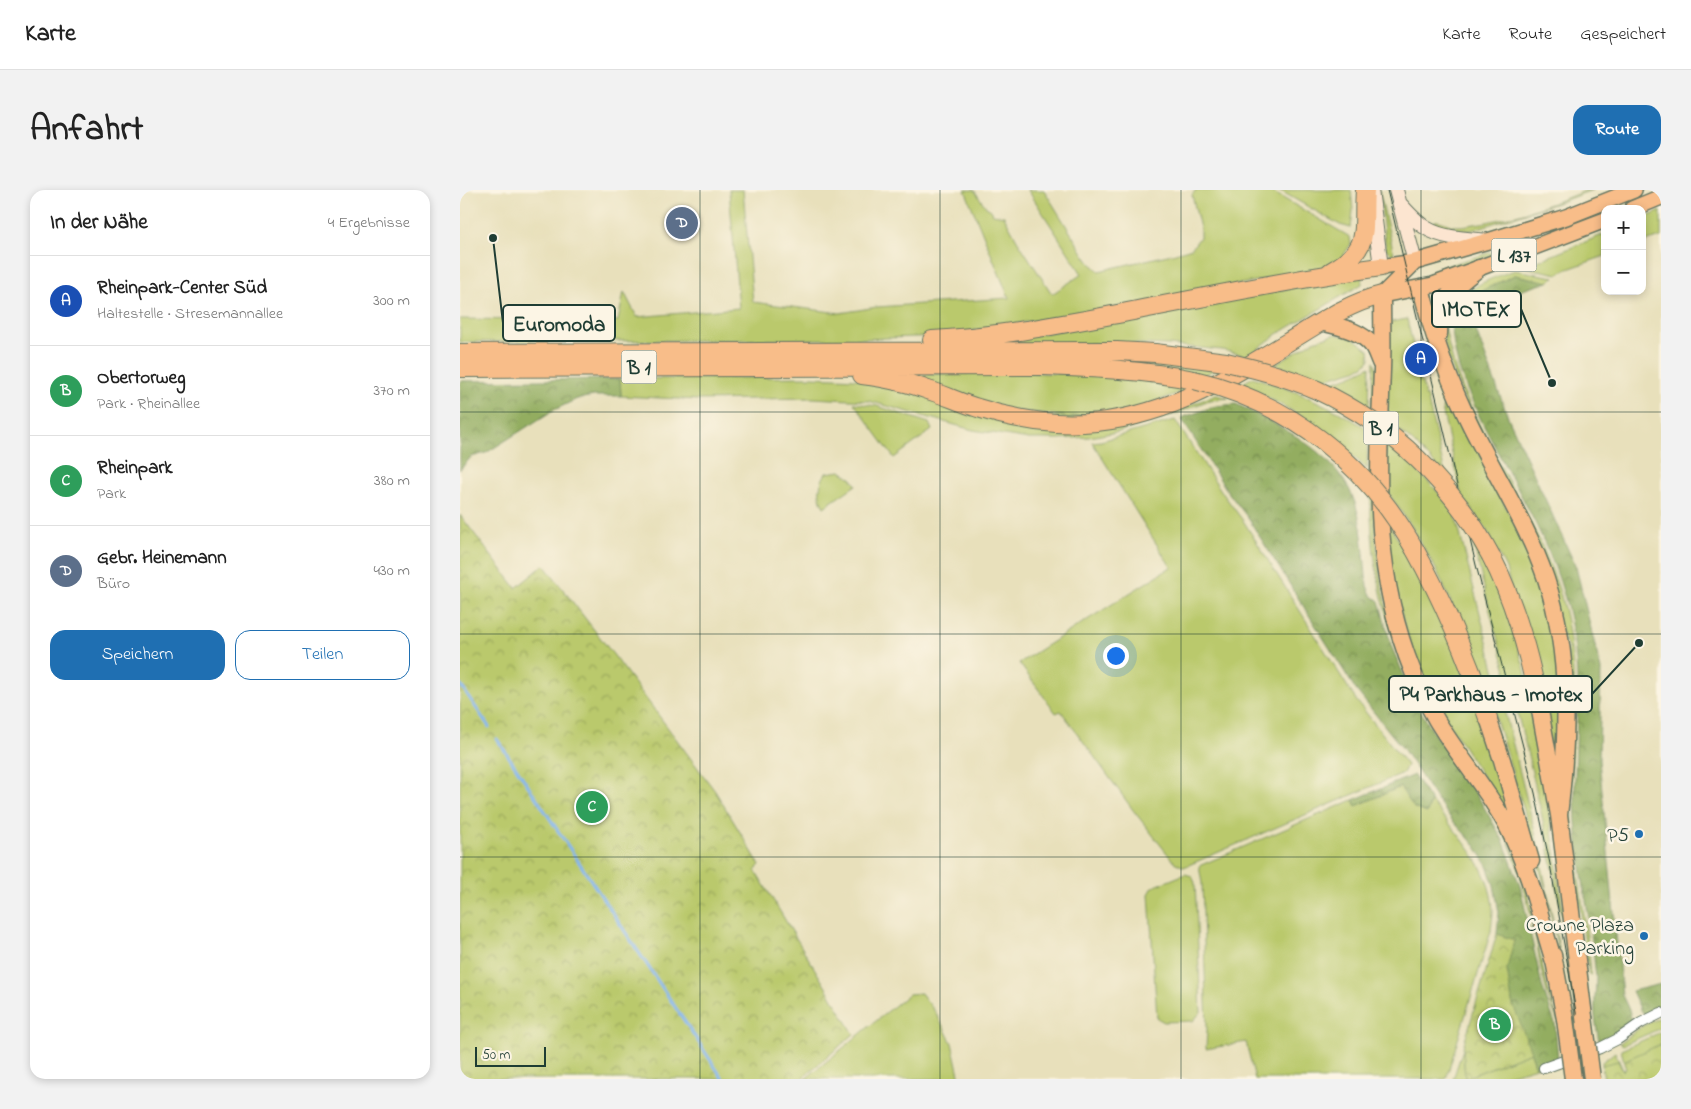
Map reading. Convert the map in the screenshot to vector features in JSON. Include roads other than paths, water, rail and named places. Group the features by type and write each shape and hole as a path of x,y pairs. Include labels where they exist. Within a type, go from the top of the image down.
{"highway":[{"path":"1323,276 1350,259 1360,248 1365,221 1365,190"},
{"path":"838,351 856,343 946,339 1042,328 1381,267"},
{"path":"1438,349 1438,319 1442,305 1448,295 1479,268"},
{"path":"1416,289 1438,349 1470,424 1532,544 1546,578 1555,610 1561,643 1566,706 1563,780 1559,815"},
{"path":"818,366 831,373 879,377 902,382 976,408 1007,416 1057,423 1089,423 1118,419 1174,404 1231,377 1321,322 1361,301 1382,295 1379,460 1380,516 1384,571 1396,621 1413,672 1427,701 1445,734 1494,804 1508,829 1528,879 1555,965"},
{"path":"1321,322 1351,330 1364,338 1373,346 1382,367"},
{"name":"B 1","path":"460,353 1117,350 1226,362 1260,370 1316,390 1363,415 1408,449 1443,484 1472,522 1504,583 1520,626 1539,705 1559,815 1592,1079"},
{"name":"B 1","path":"460,368 818,366 1044,366 1100,368 1144,372 1194,380 1225,389 1265,405 1304,427 1346,459 1380,497 1415,550 1440,598 1458,640 1488,718 1523,830 1555,965 1573,1079"}],"main road":[{"path":"1371,190 1381,267 1382,295"},
{"path":"1381,267 1398,280 1416,289 1415,262 1396,190"},
{"name":"L 137","path":"1381,267 1415,262 1488,241 1566,217 1634,190"},
{"path":"1642,205 1661,197"},
{"path":"1400,204 1417,221 1434,232 1445,236 1488,241"},
{"name":"L 137","path":"1382,295 1416,289 1479,268 1601,222"},
{"path":"1382,295 1415,262"}],"street":[{"path":"1544,1068 1618,1040 1640,1023 1661,1013"}],"waterway":[{"path":"460,684 489,727"},
{"path":"497,739 723,1079"}],"tram line":[{"path":"1387,190 1476,565 1535,793 1550,864 1577,1018 1585,1079"}],"place":[{"name":"Gebr. Heinemann","path":"682,223"},
{"name":"Euromoda","path":"493,238"},
{"name":"Rheinpark-Center Süd","path":"1421,359"},
{"name":"IMOTEX","path":"1552,383"},
{"name":"P4 Parkhaus - Imotex","path":"1639,643"},
{"name":"Rheinpark","path":"592,807"},
{"name":"P5","path":"1639,834"},
{"name":"Crowne Plaza Parking","path":"1644,936"},
{"name":"Obertorweg","path":"1495,1025"}]}
